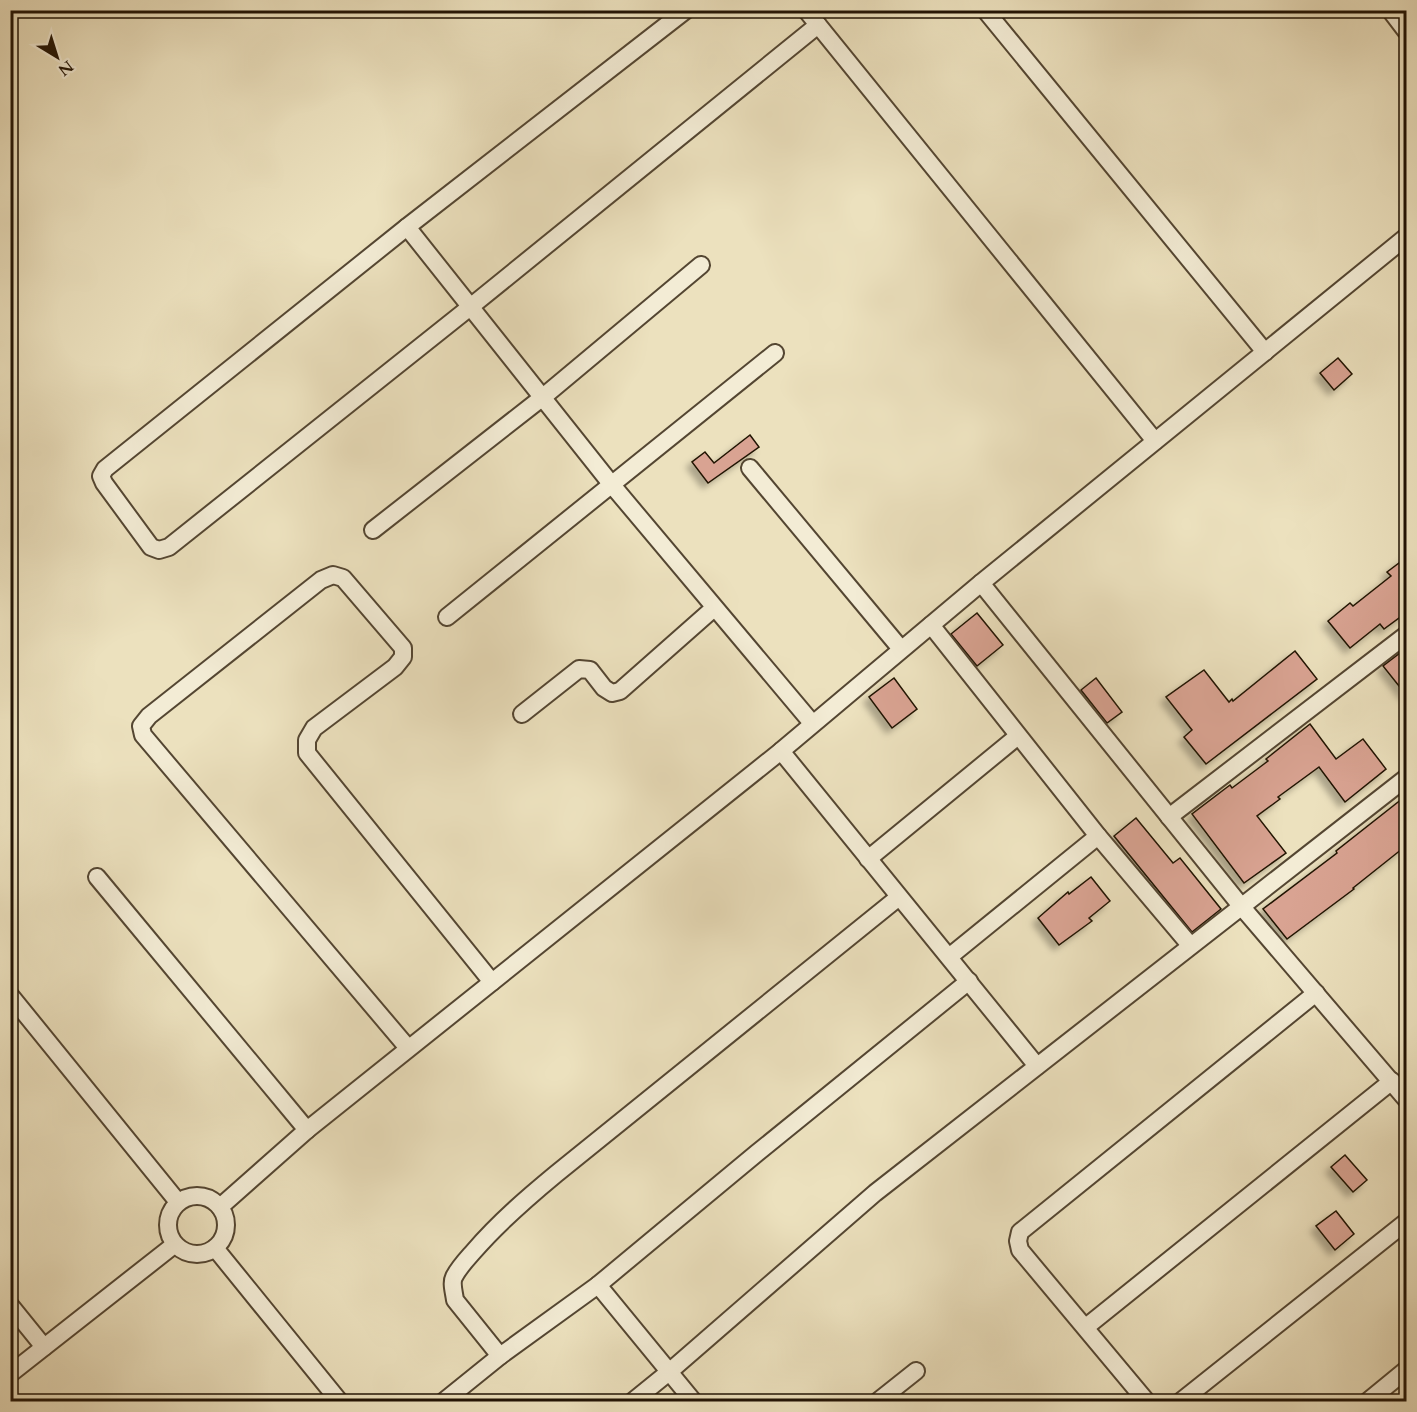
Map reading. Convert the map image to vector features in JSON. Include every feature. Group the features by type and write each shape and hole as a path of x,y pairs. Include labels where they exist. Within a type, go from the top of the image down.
{"street":[{"path":"686,10 407,227 105,469 101,476 104,483 151,547 159,550 169,547 470,308 818,26"},
{"path":"806,10 1155,441"},
{"path":"985,10 1265,352"},
{"path":"1390,10 1407,31"},
{"path":"407,227 612,485 812,723"},
{"path":"220,1207 307,1130 781,751 981,583 1407,237"},
{"path":"373,530 543,397 701,266"},
{"path":"447,617 775,353"},
{"path":"750,468 901,649"},
{"path":"408,1048 143,735 141,726 149,716 321,580 333,575 343,578 403,648 403,657 395,667 314,728 307,740 307,753 492,982"},
{"path":"981,583 1241,906 1407,1099"},
{"path":"522,714 579,669 590,670 604,688 612,693 620,691 714,608"},
{"path":"931,625 1098,836 1190,945"},
{"path":"1169,817 1407,635"},
{"path":"868,859 1018,736"},
{"path":"781,751 1037,1066"},
{"path":"632,1401 669,1372 874,1193 1407,778"},
{"path":"949,957 1098,836"},
{"path":"97,877 307,1130"},
{"path":"500,1356 455,1299 453,1291 453,1279 459,1269 490,1232 556,1174 899,897"},
{"path":"443,1401 500,1356 598,1285 969,981"},
{"path":"1147,1401 1020,1250 1018,1241 1020,1232 1316,993"},
{"path":"10,995 178,1202"},
{"path":"1086,1327 1392,1081"},
{"path":"186,1197 204,1197 220,1207 224,1215 225,1233 215,1248 199,1255 190,1254 174,1245 169,1237 168,1218 178,1202 186,1197"},
{"path":"1180,1401 1407,1222"},
{"path":"10,1374 174,1245"},
{"path":"215,1248 340,1401"},
{"path":"598,1285 694,1401"},
{"path":"10,1305 44,1347"},
{"path":"1367,1401 1407,1370"},
{"path":"877,1401 916,1371"}],"building":[{"path":"1338,358 1352,374 1334,390 1320,373"},
{"path":"750,435 759,447 708,483 692,462 705,452 714,463"},
{"path":"1407,557 1407,612 1384,629 1380,624 1350,648 1328,621 1350,603 1353,606 1391,576 1387,572"},
{"path":"977,613 1003,645 977,666 951,634"},
{"path":"1295,651 1317,679 1206,764 1184,737 1192,730 1166,697 1204,670 1229,702 1232,699 1233,701"},
{"path":"1400,653 1407,662 1407,696 1383,666"},
{"path":"894,678 917,709 892,728 869,697"},
{"path":"1096,678 1122,712 1107,723 1081,690"},
{"path":"1310,724 1336,759 1363,739 1386,769 1345,802 1319,767 1278,797 1280,799 1257,816 1286,853 1244,883 1192,814 1230,785 1232,788 1268,761 1266,759"},
{"path":"1407,795 1407,845 1354,889 1287,939 1263,909 1337,853 1336,851"},
{"path":"1136,818 1173,863 1180,858 1221,909 1192,932 1114,836"},
{"path":"1091,877 1110,901 1089,918 1092,921 1059,945 1038,918 1068,892 1069,894"},
{"path":"1345,1155 1367,1180 1353,1192 1331,1167"},
{"path":"1336,1211 1354,1234 1335,1250 1316,1226"}]}
